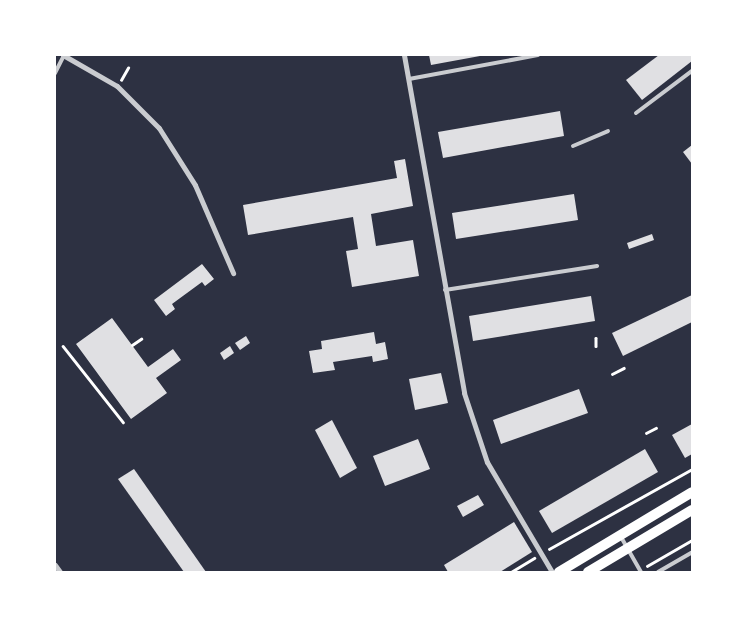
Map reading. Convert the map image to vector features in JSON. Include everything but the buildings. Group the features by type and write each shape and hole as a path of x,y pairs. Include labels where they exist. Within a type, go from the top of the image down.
{"main road":[{"path":"559,572 692,492"},
{"path":"588,572 692,510"}],"street":[{"path":"63,55 117,86 160,128 195,185 233,273"},
{"path":"404,55 458,369 481,448 552,572"},
{"path":"55,565 60,572"}],"lane":[{"path":"55,73 63,55"},
{"path":"409,79 538,55"},
{"path":"636,113 692,71"},
{"path":"573,146 608,131"},
{"path":"445,290 597,266"},
{"path":"620,535 641,571"},
{"path":"658,572 692,552"}],"path":[{"path":"120,81 128,68"},
{"path":"596,338 596,346"},
{"path":"132,345 140,339"},
{"path":"62,346 123,422"},
{"path":"612,374 624,368"},
{"path":"646,433 656,428"},
{"path":"511,572 692,469"},
{"path":"641,571 692,540"}]}
